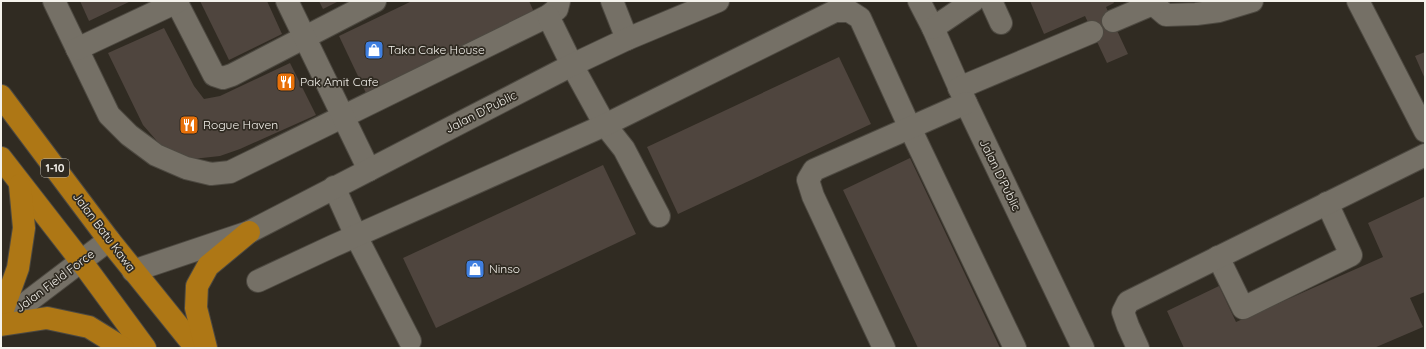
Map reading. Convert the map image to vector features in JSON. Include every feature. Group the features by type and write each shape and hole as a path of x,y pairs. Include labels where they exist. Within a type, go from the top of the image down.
{"highway":[{"name":"Jalan Batu Kawa","path":"1,96 109,240 196,348"},
{"path":"1,158 20,185 81,261 145,348"},
{"path":"1,315 18,268 24,228 20,185"},
{"path":"206,348 196,308 197,286 208,266 249,232"},
{"path":"1,323 47,318 89,327 124,348"}],"street":[{"path":"54,1 109,115 129,135 156,155 192,169 211,174 230,172 553,9 572,65 605,125 624,149 659,216"},
{"path":"286,1 369,170"},
{"path":"77,48 177,2 214,75 223,78 232,75 375,1"},
{"path":"612,1 627,39"},
{"name":"Jalan D'Public","path":"134,271 249,232 572,65 627,39 718,1"},
{"name":"Jalan D'Public","path":"919,1 933,28 962,95 1083,348"},
{"path":"933,28 973,1"},
{"path":"991,1 1001,23"},
{"path":"1113,22 1153,3 1166,16 1219,11 1252,1"},
{"path":"1358,1 1425,131"},
{"path":"258,281 605,125 835,11 849,11 860,18 910,128 1015,348"},
{"path":"884,348 814,196 808,180 814,170 910,128 962,95 1092,32"},
{"path":"1138,348 1123,312 1128,302 1425,155"},
{"path":"334,187 356,236 410,341"},
{"path":"1218,257 1243,308 1351,255 1327,203"},
{"name":"Jalan Field Force","path":"1,323 109,240"}],"building":[{"path":"80,1 131,1 89,21"},
{"path":"200,1 267,1 282,34 229,60"},
{"path":"319,1 339,1 323,9"},
{"path":"412,1 529,1 534,12 366,93 339,36"},
{"path":"1030,1 1113,1 1114,3 1106,7 1128,54 1107,63 1085,16 1044,34"},
{"path":"164,28 194,86 204,99 220,96 290,63 316,115 240,149 220,156 193,159 163,148 143,125 108,53"},
{"path":"1425,52 1425,79 1415,56"},
{"path":"839,57 871,124 678,214 647,147"},
{"path":"910,158 1000,348 918,348 843,190"},
{"path":"603,165 636,234 436,328 403,258"},
{"path":"1424,197 1425,292 1410,298 1423,327 1374,348 1184,348 1167,311 1219,286 1236,322 1383,257 1368,223"}],"place":[{"name":"Taka Cake House","path":"374,50"},
{"name":"Pak Amit Cafe","path":"286,82"},
{"name":"Rogue Haven","path":"189,125"},
{"name":"Ninso","path":"475,269"}]}
